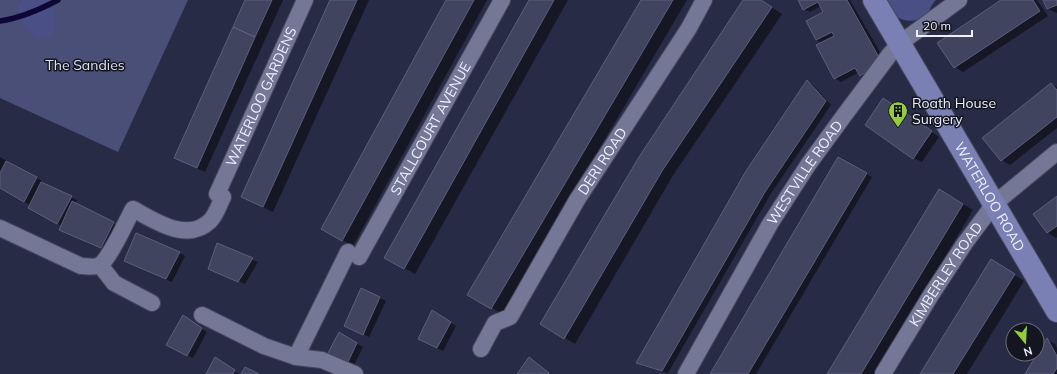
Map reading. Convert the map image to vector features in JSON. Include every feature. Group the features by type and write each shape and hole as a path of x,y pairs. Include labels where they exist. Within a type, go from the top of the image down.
{"street":[{"name":"WATERLOO GARDENS","path":"100,265 108,256 132,209 161,224 182,231 192,230 203,226 210,221 305,0"},
{"name":"STALLCOURT AVENUE","path":"296,357 353,254 502,0"},
{"name":"DERI ROAD","path":"481,349 494,323 510,317 577,200 689,28 704,0"},
{"name":"WATERLOO ROAD","path":"874,0 1057,310"},
{"name":"WESTVILLE ROAD","path":"686,374 770,224 792,189 843,117 899,44 959,0"},
{"name":"KIMBERLEY ROAD","path":"883,374 935,289 994,204 1057,152"},
{"path":"0,228 81,266 100,265 114,283 152,303"},
{"path":"202,314 264,346 296,357 322,360 356,374"}],"green space":[{"name":"The Sandies","path":"0,0 188,0 118,152 0,98"}],"shaded area":[{"path":"22,0 50,0 45,2 55,11 55,23 52,35 39,39 26,29 17,7"},
{"path":"882,0 936,0 925,16 912,21 895,15"}],"building":[{"path":"245,0 272,0 255,37 233,27"},
{"path":"330,0 357,0 263,207 241,197"},
{"path":"446,0 474,0 342,241 321,229"},
{"path":"529,0 554,0 404,269 384,258"},
{"path":"641,0 673,0 491,309 467,295"},
{"path":"743,0 761,0 772,7 662,171 564,339 540,324 639,157"},
{"path":"798,0 847,0 881,61 860,76 855,68 834,79 816,45 834,36 832,32 816,40 806,21 823,12 818,2 803,10"},
{"path":"1001,0 1033,0 1040,11 954,68 937,43"},
{"path":"1043,0 1057,0 1057,5 1047,9"},
{"path":"233,27 255,37 197,168 174,158"},
{"path":"807,80 826,101 765,192 662,371 636,363 746,171"},
{"path":"1051,83 1057,90 1057,117 1001,161 982,138"},
{"name":"Roath House Surgery","path":"883,98 932,131 913,159 865,125"},
{"path":"838,157 867,173 748,374 710,374"},
{"path":"6,161 37,177 24,202 0,188 0,173"},
{"path":"41,182 72,196 57,224 28,208"},
{"path":"939,189 963,204 861,374 827,374"},
{"path":"1057,196 1057,226 1047,233 1033,214"},
{"path":"72,201 114,222 101,248 59,230"},
{"path":"136,233 180,252 166,279 124,261"},
{"path":"217,243 253,258 238,282 208,269"},
{"path":"991,259 1015,274 953,374 920,374"},
{"path":"361,288 380,297 363,335 344,326"},
{"path":"432,310 451,322 437,348 418,339"},
{"path":"183,315 202,328 187,356 166,345"},
{"path":"339,332 357,343 347,364 327,355"},
{"path":"1047,338 1057,356 1057,368 1053,374 1025,374 1032,362 1045,362 1045,341"},
{"path":"215,357 235,370 233,374 206,374"},
{"path":"529,357 549,373 517,374"},
{"path":"245,367 259,374 241,374"}],"waterway":[{"path":"0,21 30,13 58,0"}],"place":[{"name":"Roath House Surgery","path":"898,128"}]}
